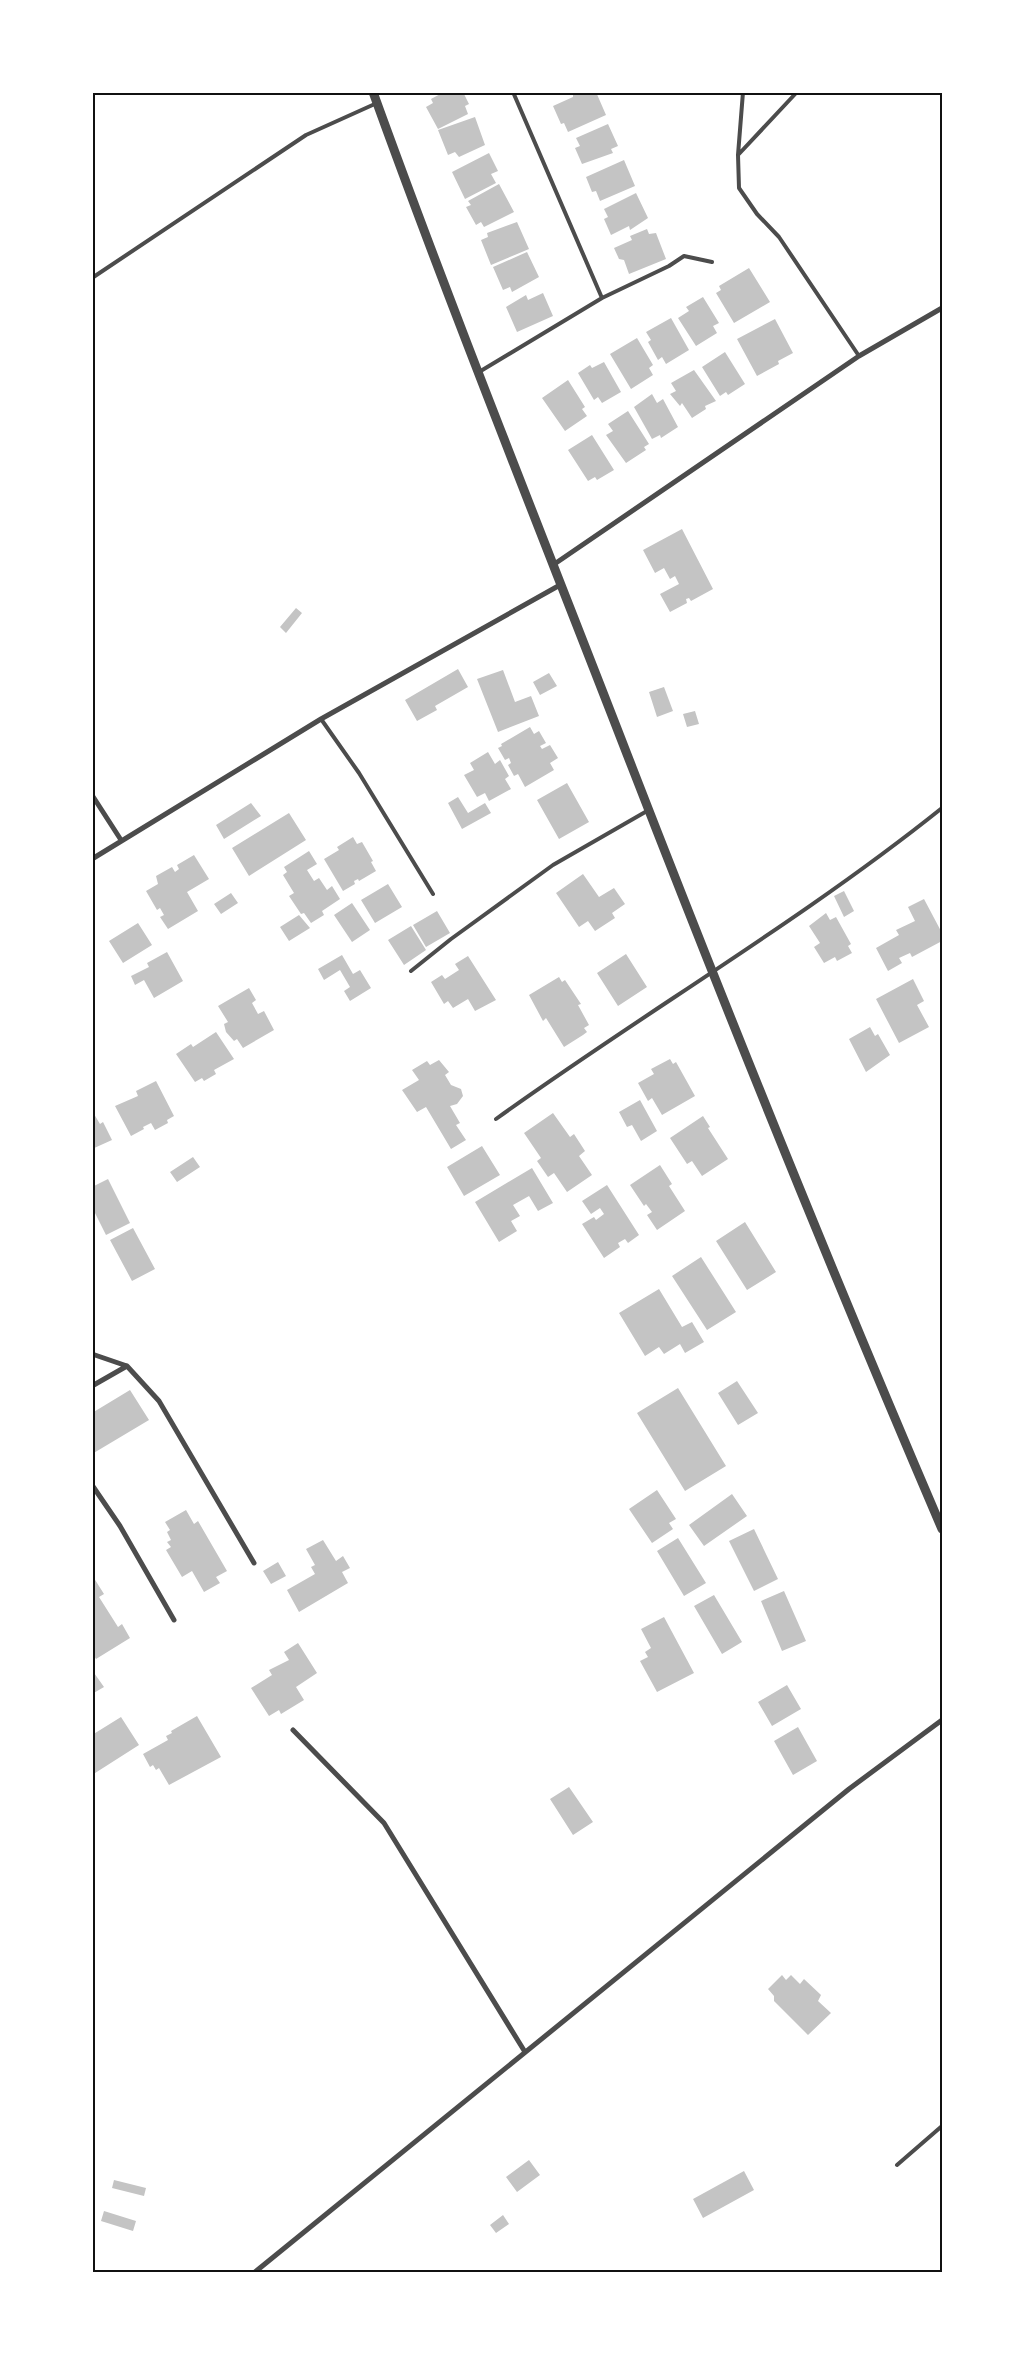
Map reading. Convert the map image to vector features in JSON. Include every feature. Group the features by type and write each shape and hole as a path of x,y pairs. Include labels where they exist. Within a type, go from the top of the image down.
{"street":[{"path":"373,92 423,230 647,811 942,1529"},
{"path":"553,565 859,356 942,308"},
{"path":"92,859 321,719 560,584"},
{"path":"92,794 121,840"},
{"path":"92,1354 127,1366 159,1401 254,1563"},
{"path":"92,1386 127,1366"},
{"path":"92,1485 120,1526 174,1620"},
{"path":"255,2272 849,1789 942,1720"},
{"path":"293,1730 384,1823 525,2052"}],"lane":[{"path":"513,92 602,298"},
{"path":"743,92 738,155 739,188 757,214 779,238 859,356"},
{"path":"738,155 797,92"},
{"path":"92,278 306,135 377,103"},
{"path":"479,372 602,298 670,266 684,256 712,262"},
{"path":"321,719 359,773 433,894"},
{"path":"496,1119 577,1061 809,907 942,808"},
{"path":"410,971 553,865 647,811"},
{"path":"898,2165 942,2126"}],"building":[{"path":"444,92 463,92 469,104 465,106 468,114 438,129 426,107 433,103 431,99"},
{"path":"589,92 589,94 596,92 606,115 568,132 564,123 561,124 553,106 573,97 573,94"},
{"path":"475,117 485,145 459,157 455,152 448,155 438,130"},
{"path":"608,124 618,146 611,149 613,153 582,164 575,148 580,146 576,138"},
{"path":"489,153 498,171 491,174 496,183 465,199 452,172"},
{"path":"624,160 635,186 600,201 596,191 592,192 586,177"},
{"path":"499,184 514,212 484,227 481,222 476,225 466,207 471,205 468,201"},
{"path":"636,193 648,218 630,230 629,226 611,235 604,219 608,217 604,209"},
{"path":"517,222 529,249 491,265 481,240 488,237 487,233"},
{"path":"647,229 649,234 656,233 666,259 629,274 624,260 619,259 614,248 632,240 630,236"},
{"path":"527,252 539,277 512,292 510,287 503,290 493,267"},
{"path":"749,268 770,302 734,323 716,293 721,290 719,286"},
{"path":"543,293 553,316 517,332 506,307 526,295 528,300"},
{"path":"703,297 719,323 713,326 717,333 696,346 678,318 689,311 686,307"},
{"path":"671,318 689,350 666,364 662,357 658,360 648,342 651,340 646,332"},
{"path":"775,319 793,353 778,361 779,364 757,376 737,339"},
{"path":"637,338 653,365 649,368 653,375 631,389 610,354"},
{"path":"725,352 745,384 728,395 726,392 720,396 702,367"},
{"path":"604,362 621,392 602,403 598,397 594,400 578,373 590,365 592,368"},
{"path":"694,370 716,401 705,406 706,409 692,418 682,403 680,406 670,394 676,391 671,383"},
{"path":"568,380 585,407 582,409 587,416 565,431 542,398"},
{"path":"652,394 657,403 663,399 678,427 661,438 660,435 652,439 634,407"},
{"path":"628,411 649,444 644,447 646,450 626,463 606,435 613,431 608,424"},
{"path":"592,435 614,470 597,480 595,477 588,481 568,450"},
{"path":"682,529 713,589 691,601 689,598 686,599 687,603 670,612 660,594 679,584 675,576 670,579 664,568 655,573 643,550"},
{"path":"296,608 302,613 286,633 280,627"},
{"path":"458,669 468,687 435,706 437,710 417,721 405,700"},
{"path":"503,670 515,702 531,696 539,716 498,732 477,679"},
{"path":"549,673 557,686 540,695 533,682"},
{"path":"664,687 673,711 657,717 649,692"},
{"path":"695,711 699,724 687,727 683,714"},
{"path":"530,727 534,734 539,731 546,743 540,746 542,749 550,745 558,758 550,763 554,770 525,787 518,774 514,776 508,765 511,763 509,758 505,760 498,748 502,746 501,744"},
{"path":"488,752 495,764 500,760 509,776 505,779 511,789 489,801 485,793 477,797 464,775 474,770 470,763"},
{"path":"567,783 589,822 559,839 537,800"},
{"path":"458,797 468,813 485,803 491,813 462,829 448,803"},
{"path":"251,803 261,816 224,839 216,825"},
{"path":"289,813 306,840 249,876 232,848"},
{"path":"353,837 357,844 362,842 373,861 371,862 376,871 359,881 358,879 354,881 355,884 343,891 324,859 339,850 337,847"},
{"path":"309,851 317,864 307,870 314,881 319,878 327,890 332,886 340,899 322,911 324,915 311,923 304,913 301,914 289,896 294,893 283,875 287,872 284,867"},
{"path":"194,855 209,879 187,892 198,911 168,929 160,917 164,915 160,908 157,910 146,891 158,884 156,876 172,867 175,872 179,869 177,865"},
{"path":"583,874 599,897 614,888 625,904 612,913 615,918 595,931 588,921 579,927 556,893"},
{"path":"388,884 402,907 375,923 361,900"},
{"path":"844,891 854,911 844,917 834,896"},
{"path":"231,893 238,903 221,914 214,904"},
{"path":"924,899 942,933 942,941 912,957 910,953 899,958 902,963 888,971 876,948 899,935 896,930 915,921 908,907"},
{"path":"352,903 370,930 352,942 334,915"},
{"path":"437,911 450,933 426,947 413,925"},
{"path":"826,913 830,920 836,917 851,944 848,946 852,953 837,961 835,957 824,963 814,947 820,943 809,926"},
{"path":"299,915 310,928 289,941 280,927"},
{"path":"138,923 152,945 123,963 109,941"},
{"path":"411,926 426,950 404,965 388,940"},
{"path":"167,952 183,981 154,998 144,980 135,985 131,976 149,967 147,963"},
{"path":"626,954 647,987 618,1006 597,973"},
{"path":"342,955 353,974 360,970 371,988 350,1001 344,991 350,987 340,970 324,980 318,969"},
{"path":"468,956 496,1000 475,1011 468,999 453,1008 448,1001 444,1004 431,982 442,975 445,979 459,970 455,964"},
{"path":"559,977 562,982 565,980 581,1004 578,1005 589,1025 584,1028 587,1032 564,1047 546,1018 543,1021 529,995"},
{"path":"913,979 924,1001 917,1005 929,1027 899,1043 876,999"},
{"path":"249,988 256,1000 252,1003 258,1014 264,1011 274,1030 243,1048 237,1039 234,1041 226,1032 224,1024 228,1022 218,1006"},
{"path":"870,1027 875,1036 878,1034 890,1055 866,1072 849,1039"},
{"path":"216,1032 234,1059 214,1070 216,1074 204,1081 202,1078 195,1082 176,1054 191,1044 193,1047"},
{"path":"670,1059 673,1064 676,1062 695,1096 662,1115 652,1098 648,1101 638,1083 654,1074 651,1069"},
{"path":"439,1060 449,1072 445,1075 451,1085 461,1089 463,1096 457,1104 450,1106 460,1123 456,1125 466,1140 451,1149 426,1107 417,1112 402,1090 419,1080 412,1070 427,1061 430,1065"},
{"path":"156,1081 174,1116 167,1120 168,1123 155,1130 151,1123 131,1136 115,1106 138,1096 136,1091"},
{"path":"640,1100 657,1131 641,1141 632,1125 627,1127 619,1112"},
{"path":"553,1113 570,1137 574,1134 585,1151 579,1156 592,1175 567,1192 554,1173 548,1177 537,1161 541,1158 524,1133"},
{"path":"94,1114 100,1124 103,1122 112,1140 92,1149 92,1115"},
{"path":"703,1116 710,1127 708,1128 728,1159 702,1176 692,1161 687,1164 670,1138"},
{"path":"482,1146 500,1175 464,1196 447,1167"},
{"path":"193,1157 200,1167 177,1182 170,1172"},
{"path":"660,1165 672,1184 669,1186 685,1211 657,1230 647,1215 652,1212 646,1204 644,1206 630,1185"},
{"path":"532,1168 553,1203 538,1211 529,1196 513,1205 520,1216 511,1221 517,1231 499,1242 475,1202"},
{"path":"108,1179 130,1223 106,1235 92,1207 92,1187"},
{"path":"607,1185 639,1235 628,1243 625,1239 618,1243 620,1247 604,1258 582,1224 594,1217 596,1220 604,1214 600,1208 591,1214 582,1201"},
{"path":"745,1222 776,1272 747,1290 716,1241"},
{"path":"133,1228 155,1269 132,1281 110,1240"},
{"path":"701,1257 736,1312 707,1330 672,1276"},
{"path":"659,1289 682,1327 692,1322 704,1342 685,1353 680,1344 664,1354 659,1347 645,1356 619,1313"},
{"path":"737,1381 758,1413 738,1425 718,1393"},
{"path":"678,1388 726,1466 685,1491 637,1413"},
{"path":"130,1390 149,1420 92,1454 92,1413"},
{"path":"657,1490 676,1519 669,1523 673,1529 652,1543 629,1509"},
{"path":"732,1494 747,1516 704,1546 689,1525"},
{"path":"186,1510 194,1524 198,1521 227,1571 216,1577 220,1583 204,1592 192,1571 182,1577 166,1550 171,1547 167,1542 171,1540 167,1532 170,1530 165,1522"},
{"path":"754,1529 778,1579 754,1591 729,1541"},
{"path":"678,1538 706,1583 684,1596 657,1551"},
{"path":"323,1540 336,1561 343,1556 350,1568 342,1572 348,1583 299,1612 287,1590 315,1574 311,1567 315,1565 306,1549"},
{"path":"278,1562 286,1576 271,1584 263,1571"},
{"path":"92,1575 104,1594 99,1597 118,1627 122,1624 130,1638 96,1659 92,1653"},
{"path":"784,1591 806,1641 782,1651 761,1601"},
{"path":"714,1595 742,1642 722,1654 694,1606"},
{"path":"664,1617 694,1673 657,1692 640,1661 648,1657 645,1652 651,1648 641,1629"},
{"path":"298,1643 317,1673 296,1687 304,1700 281,1714 279,1710 269,1716 251,1688 272,1675 269,1670 289,1660 284,1652"},
{"path":"92,1670 104,1687 92,1694"},
{"path":"787,1685 801,1709 772,1726 758,1702"},
{"path":"197,1716 221,1757 169,1785 159,1768 156,1770 153,1765 150,1767 143,1754 168,1740 166,1736 172,1733 171,1731"},
{"path":"121,1717 139,1745 92,1775 92,1735"},
{"path":"798,1727 817,1761 793,1775 774,1741"},
{"path":"569,1787 593,1822 573,1835 550,1799"},
{"path":"782,1975 786,1980 791,1975 800,1984 804,1979 821,1995 818,2001 831,2013 808,2035 774,2001 774,1996 768,1989"},
{"path":"529,2160 540,2175 517,2192 506,2177"},
{"path":"744,2171 754,2190 703,2218 693,2199"},
{"path":"114,2180 146,2188 144,2196 112,2188"},
{"path":"104,2211 136,2221 133,2231 101,2221"},
{"path":"503,2215 509,2224 496,2233 490,2225"}]}
